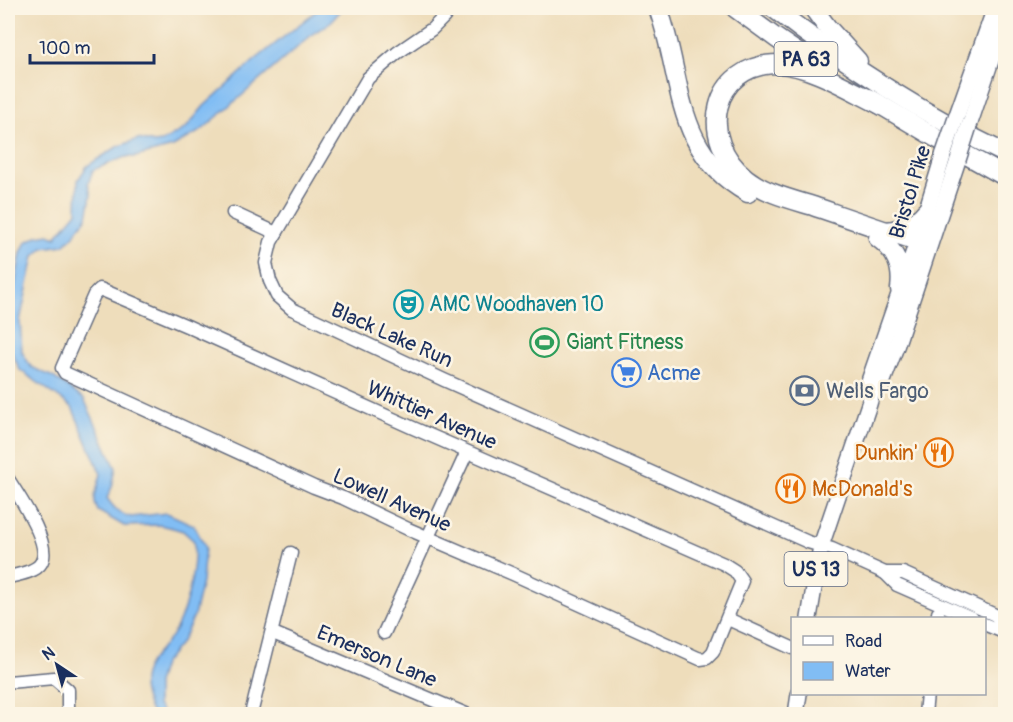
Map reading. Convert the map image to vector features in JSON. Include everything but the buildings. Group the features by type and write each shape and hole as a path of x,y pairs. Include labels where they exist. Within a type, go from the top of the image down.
{"highway":[{"path":"658,8 689,129 705,156 719,172 737,186 756,196 920,246"},
{"name":"PA 63","path":"735,8 804,58 1005,154"},
{"name":"PA 63","path":"773,8 831,51 884,97 1002,175"},
{"path":"813,8 884,97"},
{"path":"884,97 796,67 780,64 759,66 742,74 724,94 716,116 716,131 720,146 728,160 739,172 758,186 882,235 898,262 902,275 900,289"},
{"path":"882,235 912,224 926,211"}],"main road":[{"name":"Bristol Pike","path":"964,119 995,8"},
{"name":"Bristol Pike","path":"873,390 881,386 920,246 964,119 1005,16"},
{"name":"Bristol Pike","path":"809,617 821,546 873,390 869,381 900,289 920,246 926,211 951,157"},
{"path":"796,714 799,695"}],"street":[{"name":"Black Lake Run","path":"449,8 432,29 397,53 368,78 271,242 266,263 277,296 292,309 313,321 690,490 885,573"},
{"path":"232,213 276,233"},
{"name":"Lowell Avenue","path":"107,291 100,289 94,295 62,368 65,373 660,642 704,659 713,652 728,619"},
{"name":"Whittier Avenue","path":"107,291 724,564 742,581 728,619"},
{"path":"384,633 467,452"},
{"path":"8,479 40,537 44,553 41,564 34,569 8,577"},
{"path":"251,714 273,633 291,553"},
{"path":"885,573 897,585 970,617"},
{"path":"885,573 903,573 996,615 1005,627"},
{"path":"728,619 791,648"},
{"path":"986,625 1005,633"},
{"name":"Emerson Lane","path":"273,633 466,714"},
{"path":"8,682 54,678 68,690 68,714"},
{"path":"925,714 927,695"}],"water":[{"path":"320,8 343,8 329,24 315,32 202,130 173,147 135,157 125,157 93,170 88,184 91,195 87,217 64,245 43,248 34,256 20,321 22,352 31,367 53,377 84,399 116,468 107,498 117,510 127,516 167,513 194,525 205,547 202,582 194,616 182,641 163,664 157,683 157,705 164,714 152,714 145,696 143,682 145,671 166,644 180,620 191,581 194,541 183,531 159,525 124,526 98,511 95,496 101,474 72,407 20,370 11,351 8,335 10,310 21,253 26,242 37,236 49,234 56,237 77,212 78,180 87,166 117,147 138,139 154,143 162,142 186,128 204,106 255,60"}],"place":[{"name":"AMC Woodhaven 10","path":"408,304"},
{"name":"Giant Fitness","path":"545,342"},
{"name":"Acme","path":"626,373"},
{"name":"Wells Fargo","path":"805,391"},
{"name":"Dunkin'","path":"939,453"},
{"name":"McDonald's","path":"791,489"}]}
